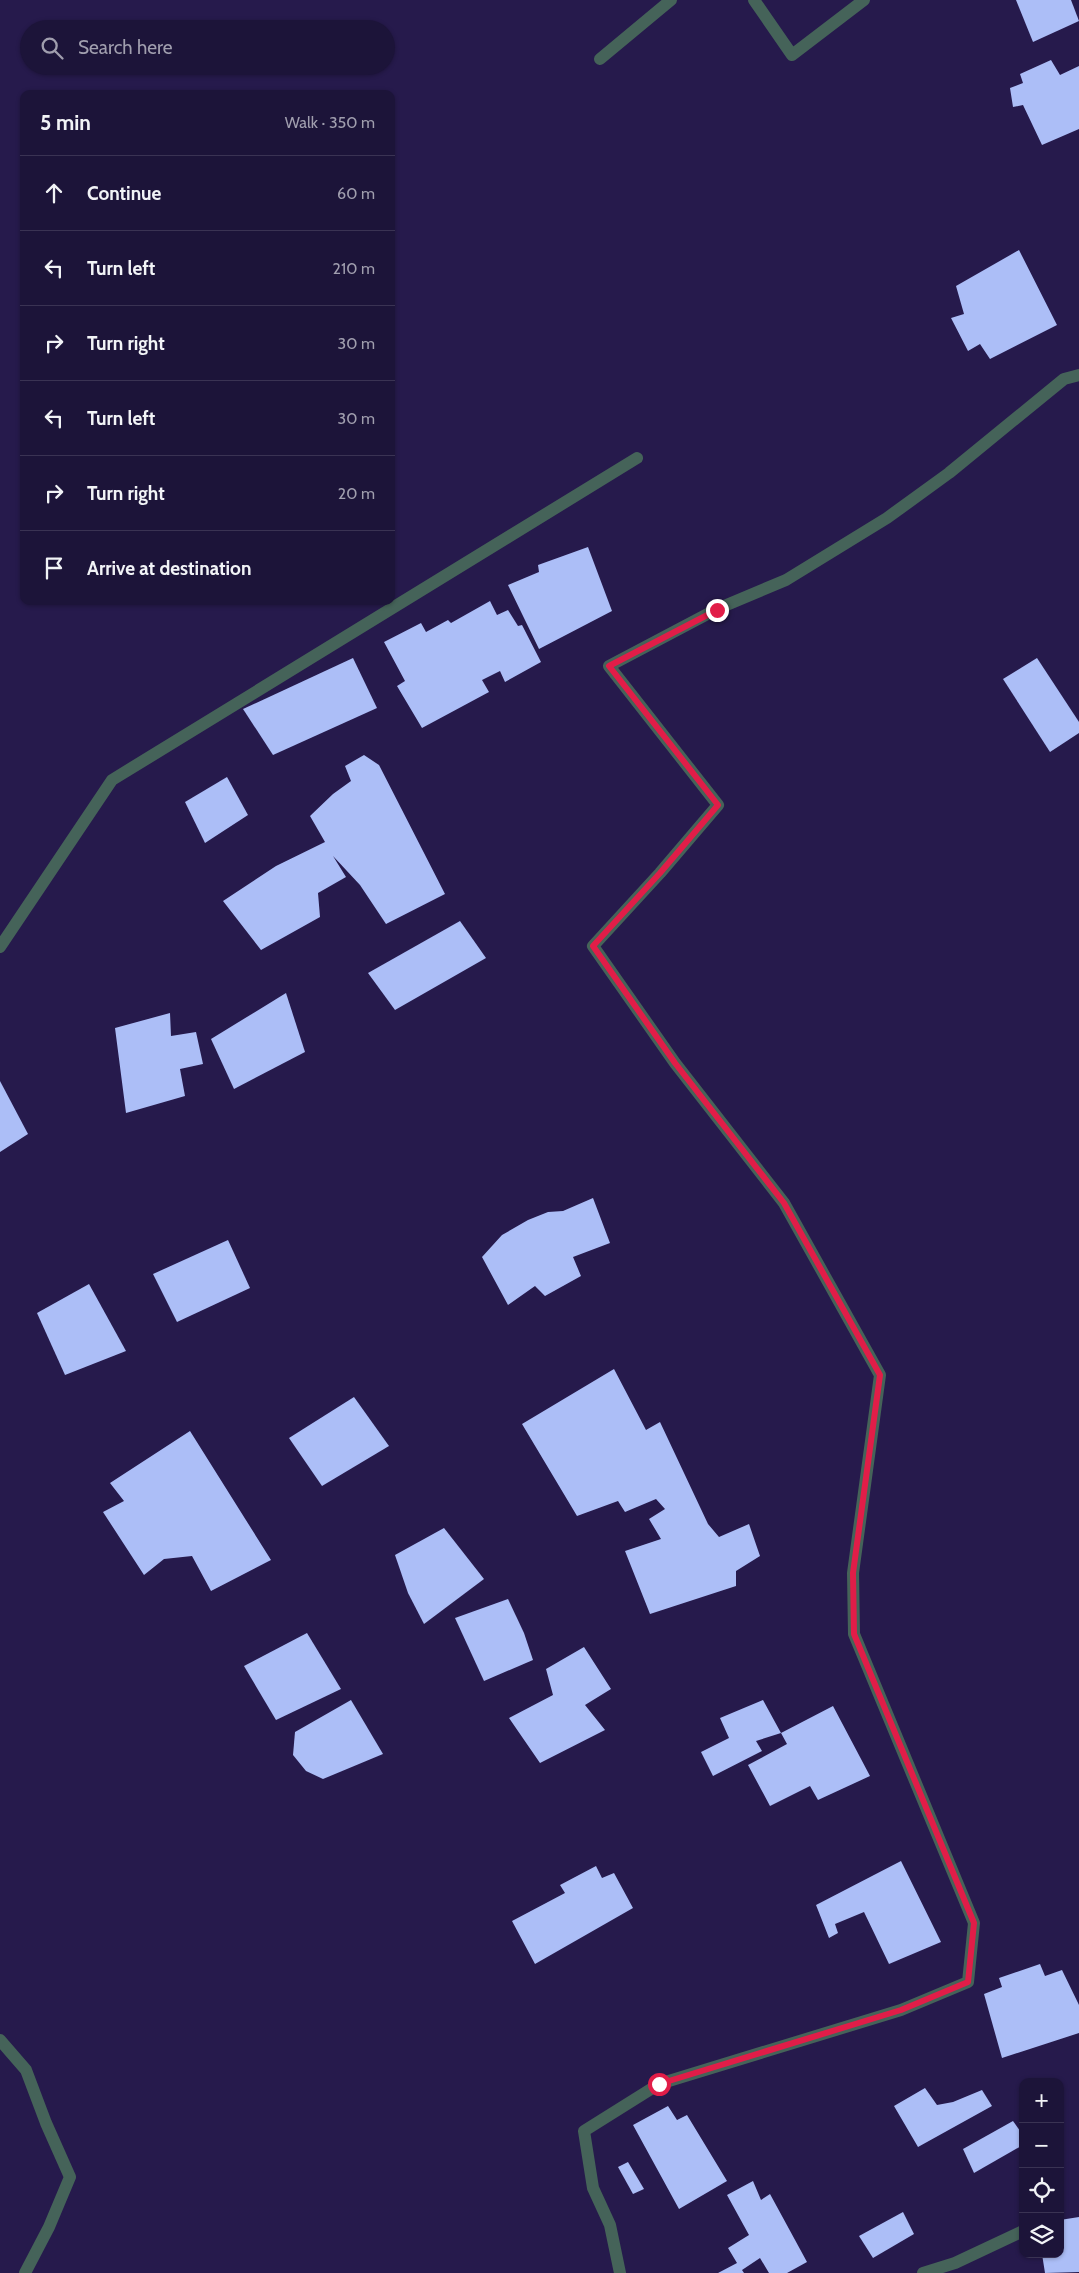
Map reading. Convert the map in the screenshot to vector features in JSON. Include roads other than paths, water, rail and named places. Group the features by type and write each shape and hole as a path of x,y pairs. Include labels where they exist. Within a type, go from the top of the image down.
{"street":[{"path":"600,60 671,0"},
{"path":"754,0 792,55 864,0"},
{"path":"620,2273 610,2226 594,2188 584,2131 659,2084 901,2010 968,1982 974,1923 854,1634 853,1573 880,1375 784,1203 675,1063 593,946 660,873 718,805 609,666 717,610 786,580 887,518 949,472 1064,379 1079,375"},
{"path":"0,947 112,780 637,458"},
{"path":"0,2040 26,2070 46,2123 70,2177 49,2227 25,2273"},
{"path":"924,2273 955,2263 1019,2233"}]}
